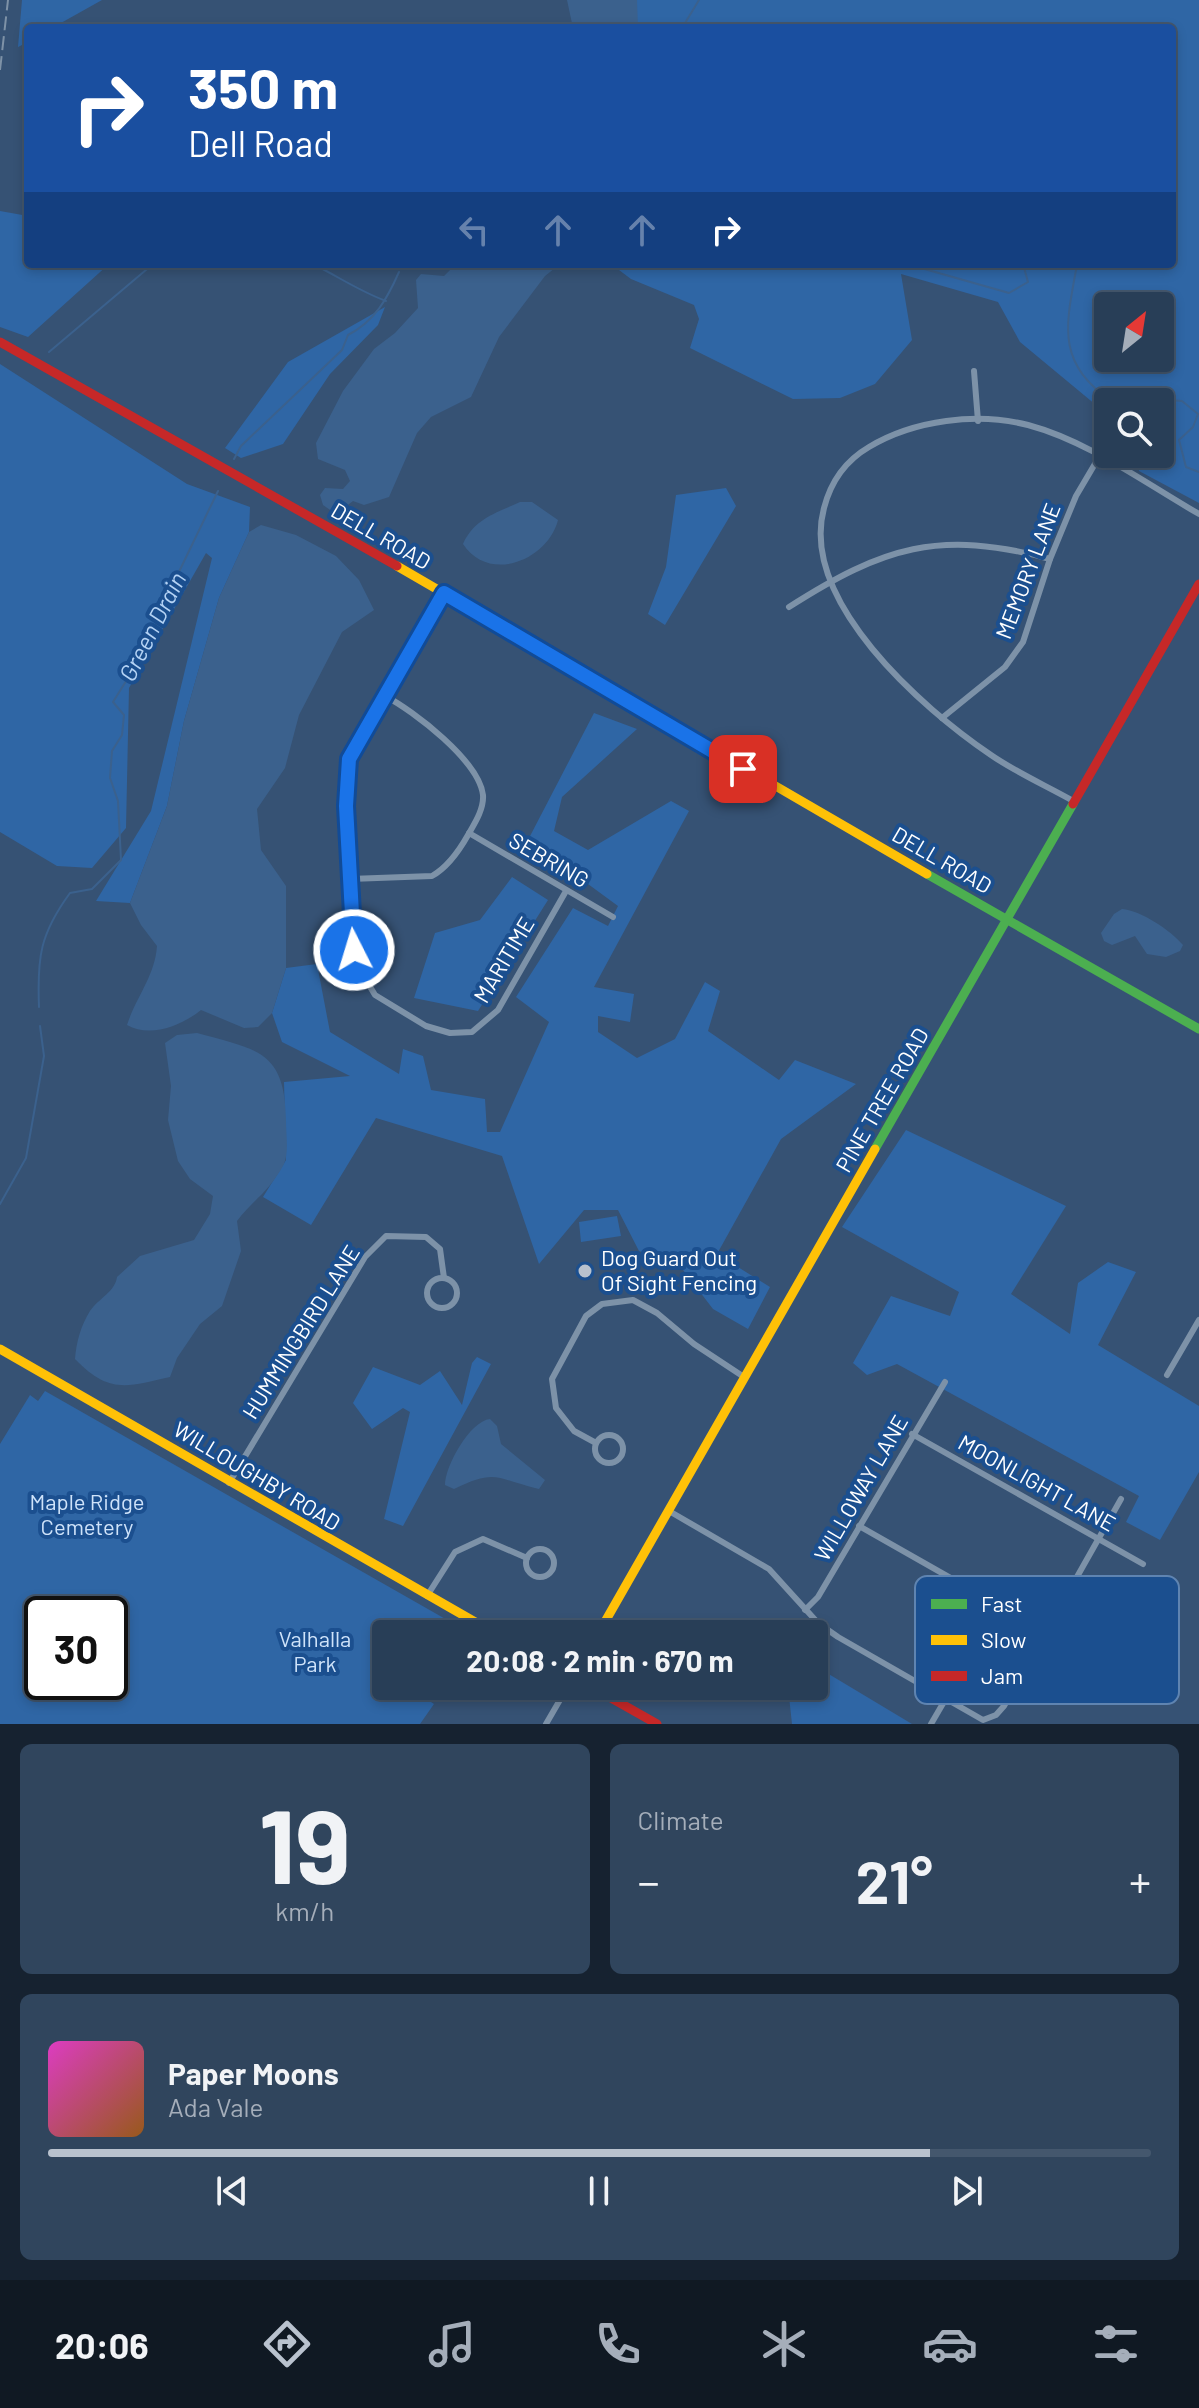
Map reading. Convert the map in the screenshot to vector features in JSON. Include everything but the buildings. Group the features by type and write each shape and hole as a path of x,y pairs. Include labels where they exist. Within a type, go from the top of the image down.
{"street":[{"name":"DELL ROAD","path":"0,342 444,593 728,761 1199,1029"},
{"path":"974,371 978,421"},
{"path":"1075,802 1001,761 942,718 888,666 844,609 829,581 819,534 832,483 857,454 882,439 926,425 978,421 1025,424 1070,441 1094,454"},
{"name":"MEMORY LANE","path":"942,718 1005,667 1015,654 1029,626 1050,559 1076,496 1094,465"},
{"path":"1118,468 1199,514"},
{"path":"789,607 829,581 879,559 948,543 972,543 1050,559"},
{"name":"PINE TREE ROAD","path":"606,1620 1199,584"},
{"name":"MARITIME","path":"444,593 349,759 346,806 354,950 375,995 426,1026 450,1033 472,1032 498,1010 566,891"},
{"path":"350,879 432,876 451,860 469,833 479,815 483,795 475,775 427,723 385,696"},
{"name":"SEBRING","path":"469,833 613,917"},
{"name":"HUMMINGBIRD LANE","path":"229,1483 365,1257 386,1236 426,1237 440,1249 444,1278 456,1286 457,1296 451,1304 442,1308 429,1301 426,1292 434,1279 444,1278"},
{"path":"596,1443 574,1431 556,1408 552,1379 586,1316 602,1304 633,1300 657,1313 694,1344 744,1377"},
{"path":"1167,1375 1199,1320"},
{"name":"WILLOUGHBY ROAD","path":"0,1349 177,1448 229,1483 471,1620"},
{"name":"WILLOWAY LANE","path":"805,1610 818,1597 945,1382"},
{"name":"MOONLIGHT LANE","path":"912,1434 1143,1564"},
{"path":"602,1437 615,1437 621,1442 621,1456 614,1462 605,1463 597,1457 596,1443 602,1437"},
{"path":"1076,1576 1121,1499"},
{"path":"669,1511 769,1569 805,1610 838,1637 915,1682"},
{"path":"859,1526 947,1576"},
{"path":"427,1596 455,1552 483,1539 527,1558"},
{"path":"533,1551 547,1551 554,1563 551,1572 544,1577 531,1575 527,1558 533,1551"},
{"path":"546,1724 560,1700"},
{"path":"615,1700 657,1724"},
{"path":"931,1724 943,1704"},
{"path":"953,1704 983,1720 996,1715 1005,1704"}],"green space":[{"path":"22,0 102,0 59,24 24,24 24,44 18,47"},
{"path":"635,0 1199,0 1199,503 1139,471 1139,468 1174,468 1174,388 1094,388 1094,403 1020,342 998,302 901,274 912,340 875,384 840,398 793,399 690,348 699,319 694,305 631,279 616,268 1176,268 1176,24 632,24"},
{"path":"0,211 24,215 24,268 105,268 28,337 0,327"},
{"path":"385,307 378,325 330,374 283,444 241,458 225,448 288,362"},
{"path":"0,364 187,484 250,507 249,532 219,598 184,721 167,806 130,903 96,901 151,811 212,558 206,553 129,688 126,828 92,868 57,866 0,832"},
{"path":"726,488 736,506 665,625 648,614 666,567 676,495"},
{"path":"594,713 637,729 562,797 554,831 588,850 671,801 689,811 594,987 634,994 630,1022 598,1016 598,1032 637,1058 675,1039 705,982 720,991 708,1031 779,1080 795,1060 856,1084 781,1139 717,1254 770,1287 748,1329 713,1309 680,1266 639,1251 618,1210 584,1210 539,1264 502,1156 376,1118 311,1225 263,1197 286,1160 284,1082 350,1076 282,1042 272,1013 286,968 317,964 330,1032 399,1074 403,1049 423,1056 431,1090 485,1099 487,1132 500,1132 549,1022 516,997 573,908 608,926 618,906 528,840"},
{"path":"512,877 548,900 478,1011 414,998 435,933 480,920"},
{"path":"906,1130 1066,1206 1011,1294 1070,1334 1078,1283 1108,1262 1136,1272 1098,1345 1199,1406 1199,1472 1160,1540 1126,1522 1139,1496 897,1364 867,1375 853,1363 891,1296 950,1316 959,1292 842,1227"},
{"path":"617,1216 621,1236 581,1242 579,1222"},
{"path":"477,1357 491,1364 403,1526 384,1519 410,1412 403,1408 372,1429 353,1403 373,1367 420,1385 440,1371 462,1405 472,1363"},
{"path":"45,1391 447,1620 372,1620 372,1700 432,1700 434,1704 420,1724 0,1724 0,1444 30,1395 38,1401"},
{"path":"828,1674 912,1724 792,1724 789,1700 828,1700"}],"shaded area":[{"path":"567,0 637,0 638,24 572,24"},
{"path":"452,268 555,268 545,276 499,337 471,397 431,417 417,433 389,497 364,505 353,501 336,514 323,505 320,495 325,488 343,489 350,481 345,470 318,459 316,443 343,391 374,349 395,333 418,308 416,280 421,274 444,276"},
{"path":"520,502 532,502 558,520 543,546 530,556 502,565 487,563 474,556 463,544 473,528"},
{"path":"261,525 296,535 336,556 359,580 374,610 342,632 299,715 285,768 257,809 261,850 286,886 286,968 272,1013 258,1027 244,1028 201,1010 165,1028 136,1029 127,1025 153,967 157,946 130,903 167,806 184,721 219,598 249,532"},
{"path":"1122,909 1147,917 1171,933 1183,945 1180,951 1166,957 1147,954 1135,936 1112,945 1104,941 1101,933 1114,914"},
{"path":"197,1033 252,1050 274,1067 284,1098 286,1160 273,1181 237,1221 241,1251 222,1306 200,1324 177,1358 170,1377 130,1385 108,1383 75,1359 80,1334 90,1311 110,1291 117,1277 140,1256 194,1240 210,1214 213,1196 190,1179 178,1161 168,1120 171,1086 165,1043 177,1035"},
{"path":"490,1419 497,1426 501,1444 545,1480 539,1489 496,1477 479,1479 454,1489 445,1485 449,1467 460,1446 475,1427"}],"waterway":[{"path":"684,24 699,0"},
{"path":"49,352 148,268"},
{"path":"320,268 386,301"},
{"path":"921,268 1009,293 1028,282 1024,268"},
{"path":"1078,268 1069,310 1069,344 1082,374 1095,388"},
{"name":"Green Drain","path":"234,459 241,446 342,350 348,335 373,316 399,272"},
{"path":"1174,400 1182,401 1198,414 1193,427 1179,440 1186,467 1199,472"},
{"name":"Green Drain","path":"39,1007 40,960 52,921 70,893 92,889 121,860 118,801 110,778 112,751 122,735 124,715 113,702 151,641 162,607 218,491"},
{"name":"Green Drain","path":"0,1204 26,1158 44,1056 40,1026"}],"railway":[{"path":"0,70 8,0"}],"traffic: fast":[{"path":"875,1149 1073,804"},
{"path":"927,874 1199,1029"}],"traffic: slow":[{"path":"397,566 927,874"},
{"path":"606,1620 875,1149"},
{"path":"0,1349 472,1620"}],"traffic: jam":[{"path":"0,342 397,566"},
{"path":"1073,804 1199,584"},
{"path":"615,1700 657,1724"}],"place":[{"name":"Dog Guard Out Of Sight Fencing","path":"585,1271"}],"route":[{"path":"354,950 346,806 349,759 444,593 743,769"}],"park label":[{"name":"Maple Ridge Cemetery","path":"87,1514"},
{"name":"Valhalla Park","path":"315,1652"}]}
